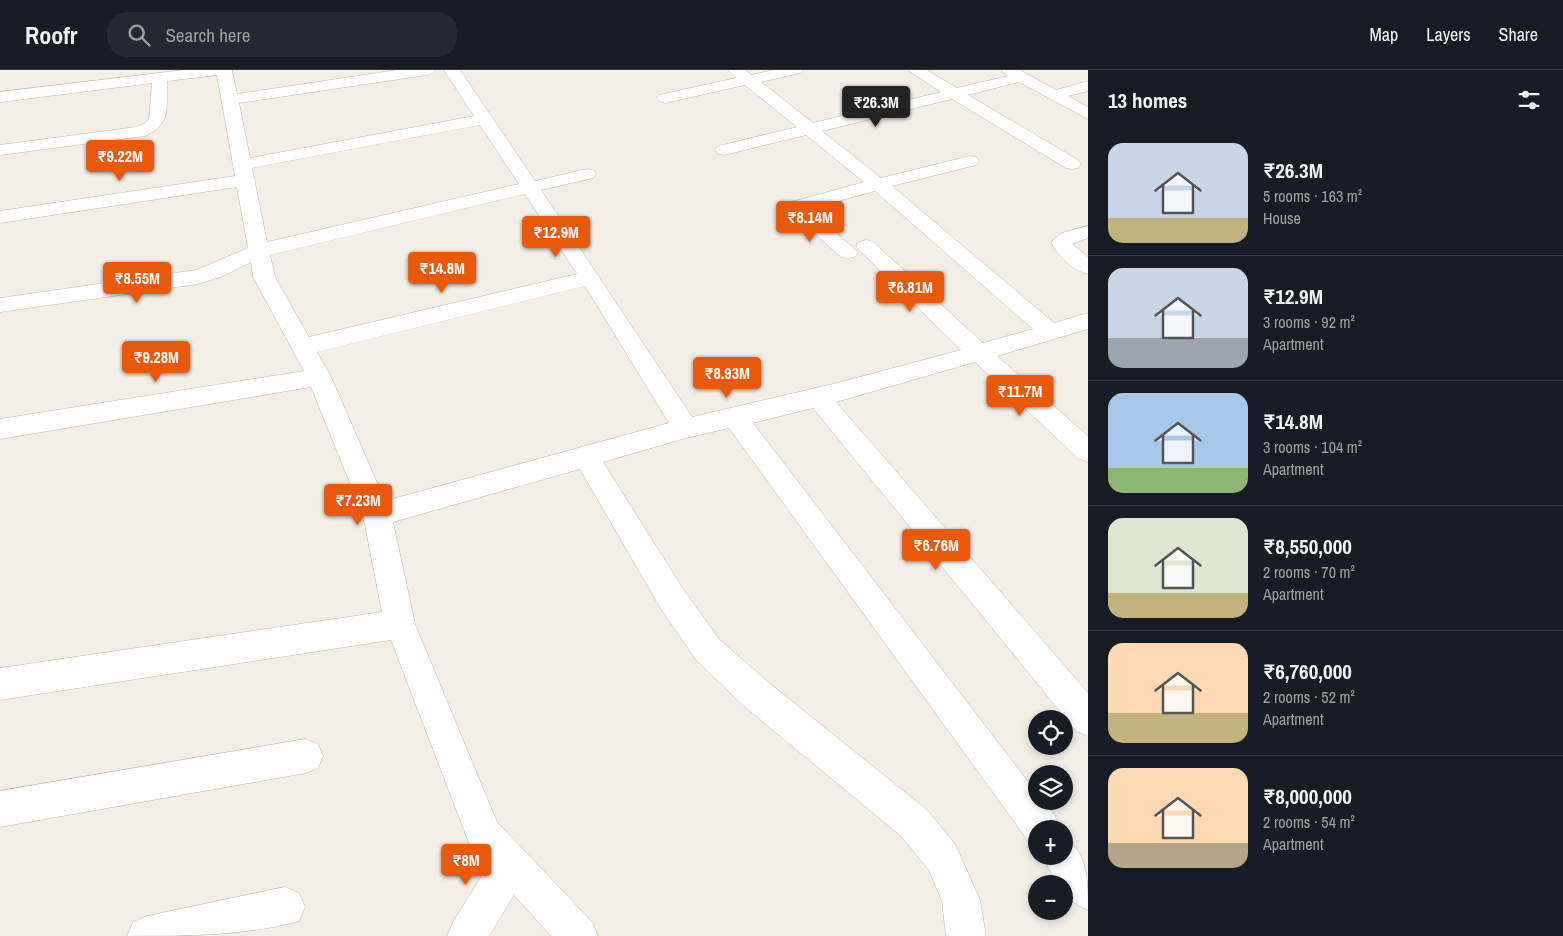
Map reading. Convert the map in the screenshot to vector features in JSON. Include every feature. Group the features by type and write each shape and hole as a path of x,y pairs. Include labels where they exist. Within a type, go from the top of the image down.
{"street":[{"path":"0,97 223,70 264,277 319,377 377,515 400,624 484,835 578,936"},
{"path":"230,100 365,74 427,70"},
{"path":"452,70 590,278 686,428"},
{"path":"665,98 742,75 795,70"},
{"path":"916,70 1072,164"},
{"path":"724,150 954,93 1015,73 1088,114"},
{"path":"742,75 878,184 1050,332"},
{"path":"0,150 139,132 151,127 157,120 160,78"},
{"path":"1054,95 1088,86"},
{"path":"0,217 244,173 484,119"},
{"path":"970,161 795,207 857,249 979,353 1088,452"},
{"path":"0,305 198,277 216,271 258,251 587,174"},
{"path":"1088,232 1070,237 1061,242 1065,250 1088,267"},
{"path":"302,347 590,278"},
{"path":"377,515 686,428 735,418 818,396 979,353 1088,321"},
{"path":"0,429 319,377"},
{"path":"818,396 1088,719"},
{"path":"735,418 1035,820"},
{"path":"586,456 672,599 708,650 756,694 914,823 942,857 961,900 966,936"},
{"path":"0,684 400,624"},
{"path":"0,809 306,756"},
{"path":"467,936 511,864"},
{"path":"1069,865 1088,891"},
{"path":"147,936 285,907"}]}
